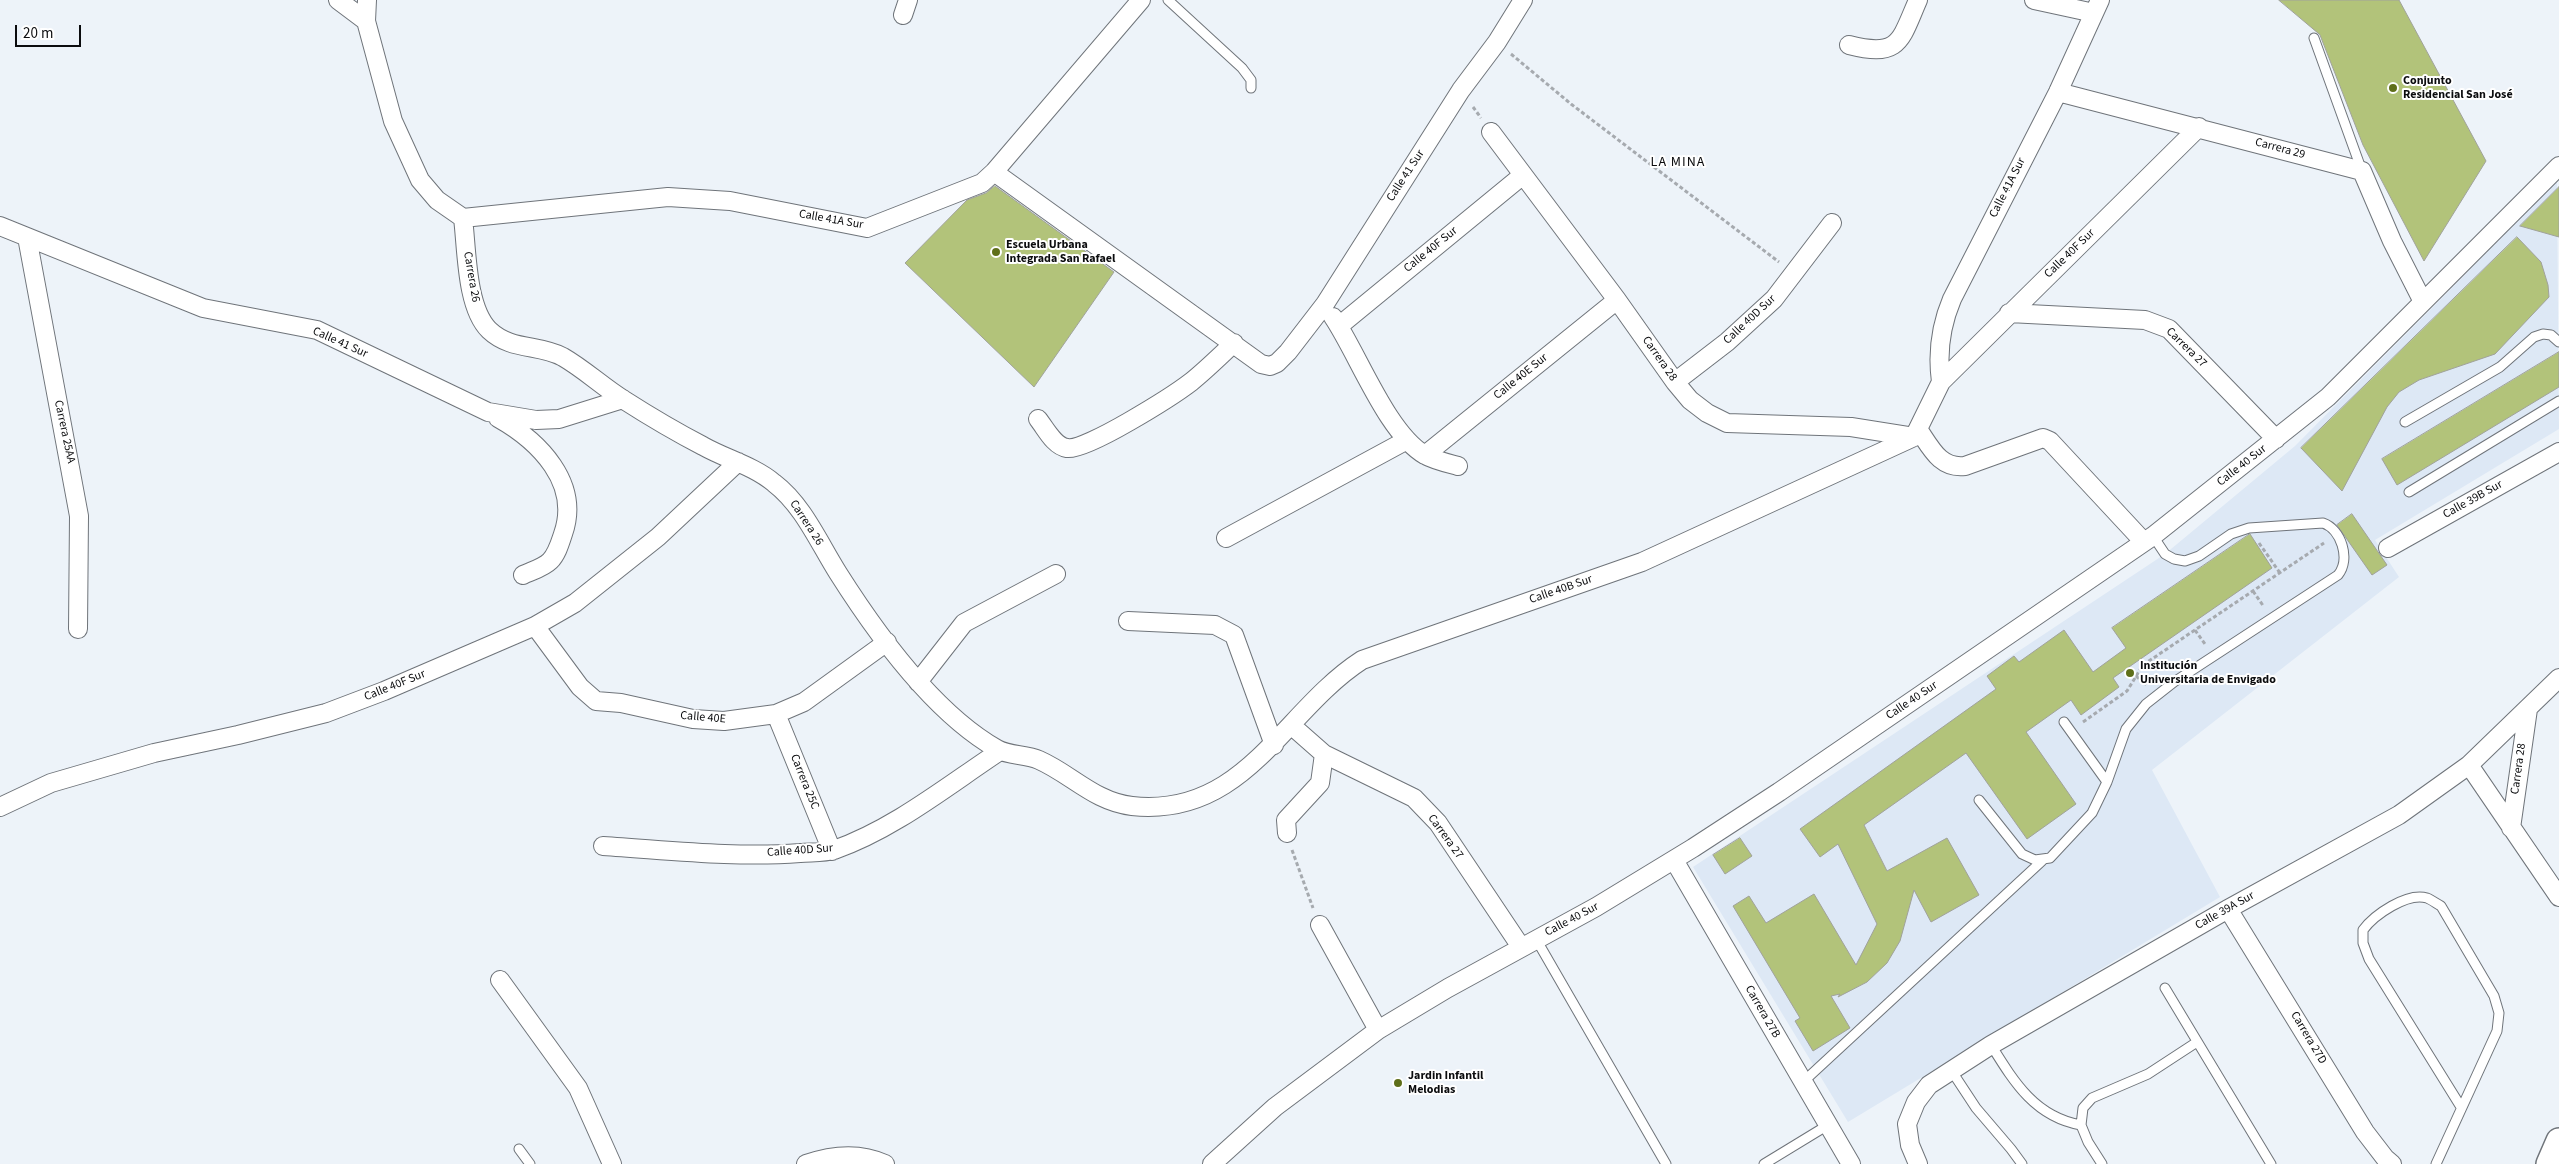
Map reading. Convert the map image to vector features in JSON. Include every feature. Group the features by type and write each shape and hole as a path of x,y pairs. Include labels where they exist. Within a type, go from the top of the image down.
{"street":[{"path":"338,0 366,20"},
{"path":"367,0 366,20 393,121 420,180 437,200 463,218"},
{"name":"Calle 41A Sur","path":"463,218 668,197 730,202 867,228 982,183 994,172 1141,0"},
{"name":"Calle 41 Sur","path":"1234,343 1261,364 1270,366 1288,352 1324,304 1461,90 1497,42 1523,0"},
{"path":"1850,45 1873,51 1885,49 1901,39 1918,0"},
{"path":"2034,0 2097,7"},
{"name":"Calle 41A Sur","path":"1941,382 1939,348 1945,315 2058,92 2097,7"},
{"name":"Carrera 29","path":"2058,92 2362,171"},
{"name":"Calle 40F Sur","path":"1941,382 2199,128"},
{"name":"Carrera 28","path":"1491,132 1617,300 1675,382 1690,400 1707,413 1727,423 1850,427 1916,433"},
{"path":"2362,171 2392,241 2422,302"},
{"path":"994,172 1234,343 1191,382 1133,419 1081,446 1067,448 1061,446 1038,419"},
{"name":"Calle 40 Sur","path":"1212,1164 1275,1106 1378,1030 1528,943 1596,907 1674,860 1779,792 2148,539 2328,397 2422,302 2557,172"},
{"name":"Calle 40F Sur","path":"1339,326 1523,175"},
{"name":"Carrera 26","path":"463,218 472,294 479,315 488,330 508,344 561,356 623,399 704,447 772,480 794,502 867,618 918,682 960,721 1000,751 1039,760 1095,795 1116,803 1133,806 1179,803"},
{"name":"Calle 40D Sur","path":"1675,382 1727,342 1774,299 1832,223"},
{"name":"Calle 41 Sur","path":"0,226 203,308 317,330 488,412 536,420 559,418 623,399"},
{"name":"Carrera 25AA","path":"27,237 79,516 78,629"},
{"name":"Calle 40E Sur","path":"1425,455 1617,300"},
{"path":"1324,304 1339,326 1376,395 1407,440 1425,455 1458,466"},
{"name":"Carrera 27","path":"2009,313 2144,320 2169,329 2276,439"},
{"path":"1941,382 1916,433 1945,464 1954,468 1965,466 2043,438 2050,441 2148,539"},
{"path":"488,412 529,438 555,469 567,496 564,529 555,554 544,566 523,575"},
{"name":"Calle 40B Sur","path":"1179,803 1201,797 1222,786 1250,766 1274,745 1340,674 1362,660 1642,562 1916,433"},
{"path":"1226,538 1407,440"},
{"name":"Calle 39B Sur","path":"2388,548 2559,452"},
{"name":"Calle 40F Sur","path":"0,807 51,782 135,758 326,713 384,691 535,626 575,603 650,543 738,462"},
{"path":"918,682 964,623 1056,574"},
{"path":"1128,621 1215,625 1234,635 1274,745"},
{"name":"Calle 40E","path":"535,626 580,687 596,701 621,703 667,714 724,721 776,714 804,702 828,687 887,642"},
{"name":"Calle 39A Sur","path":"1918,1164 1910,1145 1907,1124 1916,1102 1928,1085 1991,1045 2228,908 2399,815 2469,765 2559,678"},
{"name":"Carrera 28","path":"2510,828 2528,709"},
{"name":"Carrera 25C","path":"776,714 832,851"},
{"name":"Carrera 27","path":"1291,725 1324,754 1414,798 1438,823 1528,943"},
{"name":"Calle 40D Sur","path":"603,846 734,853 785,854 832,851 869,834 908,812 1000,751"},
{"path":"1287,833 1286,820 1320,783 1324,754"},
{"name":"Carrera 28","path":"2469,765 2510,828 2559,897"},
{"name":"Carrera 27B","path":"1674,860 1851,1164"},
{"name":"Carrera 27D","path":"2228,908 2365,1132 2392,1164"},
{"path":"1320,925 1378,1030"},
{"path":"500,980 578,1088 612,1164"},
{"path":"2550,1164 2559,1142"},
{"path":"806,1164 827,1157 848,1155 886,1164"}],"lane":[{"path":"1168,0 1242,68 1251,80 1251,88"},
{"path":"2314,38 2362,171"},
{"path":"2405,422 2500,367 2513,358 2534,338 2543,334 2552,335 2559,342"},
{"path":"2409,492 2559,401"},
{"path":"1803,1082 2043,860 2056,853 2092,813 2107,782 2126,730 2156,695 2338,576 2345,564 2346,555 2328,524 2323,522 2293,526 2249,528 2231,534 2199,556 2185,561 2174,559 2165,554 2148,539"},
{"path":"2064,722 2107,782"},
{"path":"1979,800 2022,854 2035,860 2043,860"},
{"path":"2436,1164 2497,1031 2499,1013 2494,996 2441,906 2427,898 2412,897 2379,913 2370,921 2363,930 2363,943 2369,959 2461,1107"},
{"path":"1528,943 1666,1164"},
{"path":"2164,988 2271,1164"},
{"path":"2102,1164 2088,1142 2081,1125 2083,1108 2092,1098 2148,1074 2197,1042"},
{"path":"1991,1045 2015,1085 2031,1102 2065,1122 2081,1125"},
{"path":"1951,1070 1976,1108 2012,1149 2022,1164"},
{"path":"1764,1164 1828,1125"},
{"path":"519,1149 530,1164"}],"path":[{"path":"1497,42 1586,116 1794,273"},
{"path":"1461,90 1491,132"},
{"path":"2249,528 2280,573"},
{"path":"2070,731 2127,692 2143,665 2336,536"},
{"path":"1287,833 1306,891 1320,925"}],"shaded area":[{"name":"Institución Universitaria de Envigado","path":"2557,182 2559,429 2375,540 2399,577 2152,770 2220,897 1848,1122 1693,867 2165,554 2295,446"}],"building":[{"name":"Conjunto Residencial San José","path":"2279,0 2399,0 2486,161 2424,261 2363,145 2320,35"},
{"name":"Escuela Urbana Integrada San Rafael","path":"995,186 1114,272 1034,387 905,263 967,200 986,193"},
{"path":"2559,187 2559,237 2520,226"},
{"path":"2517,237 2541,262 2548,285 2549,297 2495,354 2419,380 2399,392 2387,407 2342,491 2301,448"},
{"path":"2559,352 2559,387 2397,485 2382,459"},
{"path":"2352,514 2387,565 2372,575 2337,525"},
{"path":"2250,534 2272,568 2113,678 2119,687 2081,715 2071,700 2026,732 2076,804 2027,839 1966,753 1864,825 1887,871 1947,838 1979,895 1931,922 1914,890 1900,941 1887,963 1867,982 1838,997 1840,994 1831,996 1850,1028 1813,1051 1795,1021 1800,1018 1733,906 1749,896 1766,923 1814,894 1856,965 1877,924 1838,844 1820,857 1800,829 1996,689 1987,676 2014,656 2019,662 2064,630 2093,672 2126,648 2112,628"},
{"path":"1740,838 1752,856 1725,874 1713,855"}],"place":[{"name":"Conjunto Residencial San José","path":"2393,88"},
{"name":"Escuela Urbana Integrada San Rafael","path":"996,252"},
{"name":"Institución Universitaria de Envigado","path":"2130,673"},
{"name":"Jardin Infantil Melodias","path":"1398,1083"}],"district":[{"name":"LA MINA","path":"1678,163"}]}
